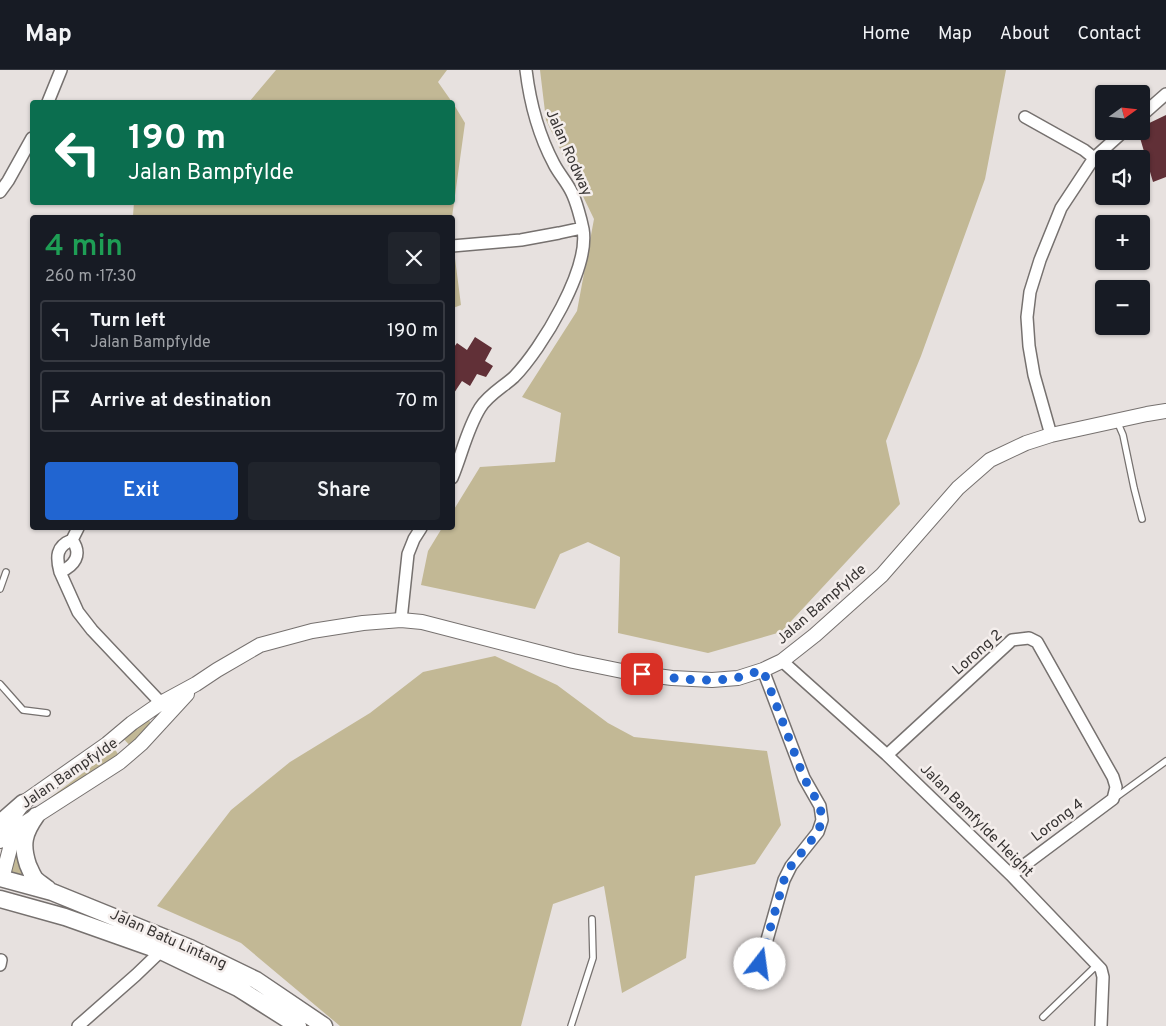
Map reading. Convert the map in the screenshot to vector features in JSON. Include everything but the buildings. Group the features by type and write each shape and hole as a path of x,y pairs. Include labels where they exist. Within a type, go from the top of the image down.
{"main road":[{"path":"0,823 23,803"},
{"path":"36,816 25,836 24,852 35,879 52,892"},
{"path":"0,883 41,909"},
{"name":"Jalan Batu Lintang","path":"0,883 52,892 199,952 256,980 324,1026"},
{"name":"Jalan Batu Lintang","path":"0,899 41,909 161,951 238,988 298,1026"}],"street":[{"path":"49,100 60,70"},
{"name":"Jalan Rodway","path":"455,472 471,425 482,405 514,377 532,355 563,304 579,266 584,238 572,193 554,164 539,130 530,101 526,70"},
{"path":"1150,108 1166,94"},
{"path":"1025,117 1084,150 1094,158"},
{"path":"1051,435 1034,375 1027,317 1030,292 1040,260 1061,208 1094,158 1114,140"},
{"path":"0,192 30,141"},
{"path":"455,246 521,240 582,228"},
{"name":"Jalan Bampfylde","path":"0,841 4,830 23,803 161,703 260,645 312,631 363,623 401,620 422,622 573,662 627,672 672,678 712,680 738,678 763,670 782,661 882,575 958,488 990,460 1026,443 1051,435 1147,414 1166,412"},
{"path":"77,530 72,540 60,548 58,558 60,572 78,612 92,630 161,703"},
{"path":"401,620 408,554 420,530"},
{"path":"60,572 70,567 76,560 76,550 72,540"},
{"name":"Lorong 2","path":"888,755 1012,640 1029,638 1037,642 1114,777 1116,787 1113,799"},
{"name":"Jalan Bamfylde Height","path":"782,661 888,755 1011,876 1101,969 1103,976 1102,1026"},
{"path":"755,982 784,880 791,866 818,832 822,820 820,806 804,778 763,670"},
{"name":"Jalan Bampfylde","path":"0,883 13,837 25,823 120,762 141,744 196,684"},
{"path":"106,744 115,745 120,749 123,755 120,762"},
{"name":"Lorong 4","path":"1011,876 1113,799"},
{"path":"78,1026 161,951"}],"lane":[{"path":"1117,421 1123,435 1142,519"},
{"path":"0,589 6,572"},
{"path":"0,684 23,710 47,713"},
{"path":"1113,799 1166,761"},
{"path":"571,1026 593,958 592,919"},
{"path":"1043,1017 1097,965"}],"shaded area":[{"path":"276,70 447,70 438,82 451,100 251,100"},
{"path":"540,70 1006,70 985,179 921,356 886,441 900,504 781,632 708,653 618,633 620,557 588,542 560,554 535,609 421,585 428,551 441,530 455,530 455,508 480,467 555,462 561,413 522,397 577,311 594,219 546,120"},
{"path":"455,106 465,123 455,195"},
{"path":"134,205 454,205 452,215 133,215"},
{"path":"455,258 461,305 455,307"},
{"path":"495,656 557,685 608,723 634,737 767,751 781,825 755,864 695,876 686,958 622,993 604,886 553,904 521,1026 340,1026 241,943 157,906 231,810 290,762 370,713 423,672"},
{"path":"147,718 151,723 131,747 123,738"},
{"path":"115,749 119,756 23,818"},
{"path":"16,842 29,880 8,876"}],"route":[{"path":"642,674 712,680 738,678 763,670 804,778 820,806 822,820 818,832 791,866 784,880 760,964"}]}
